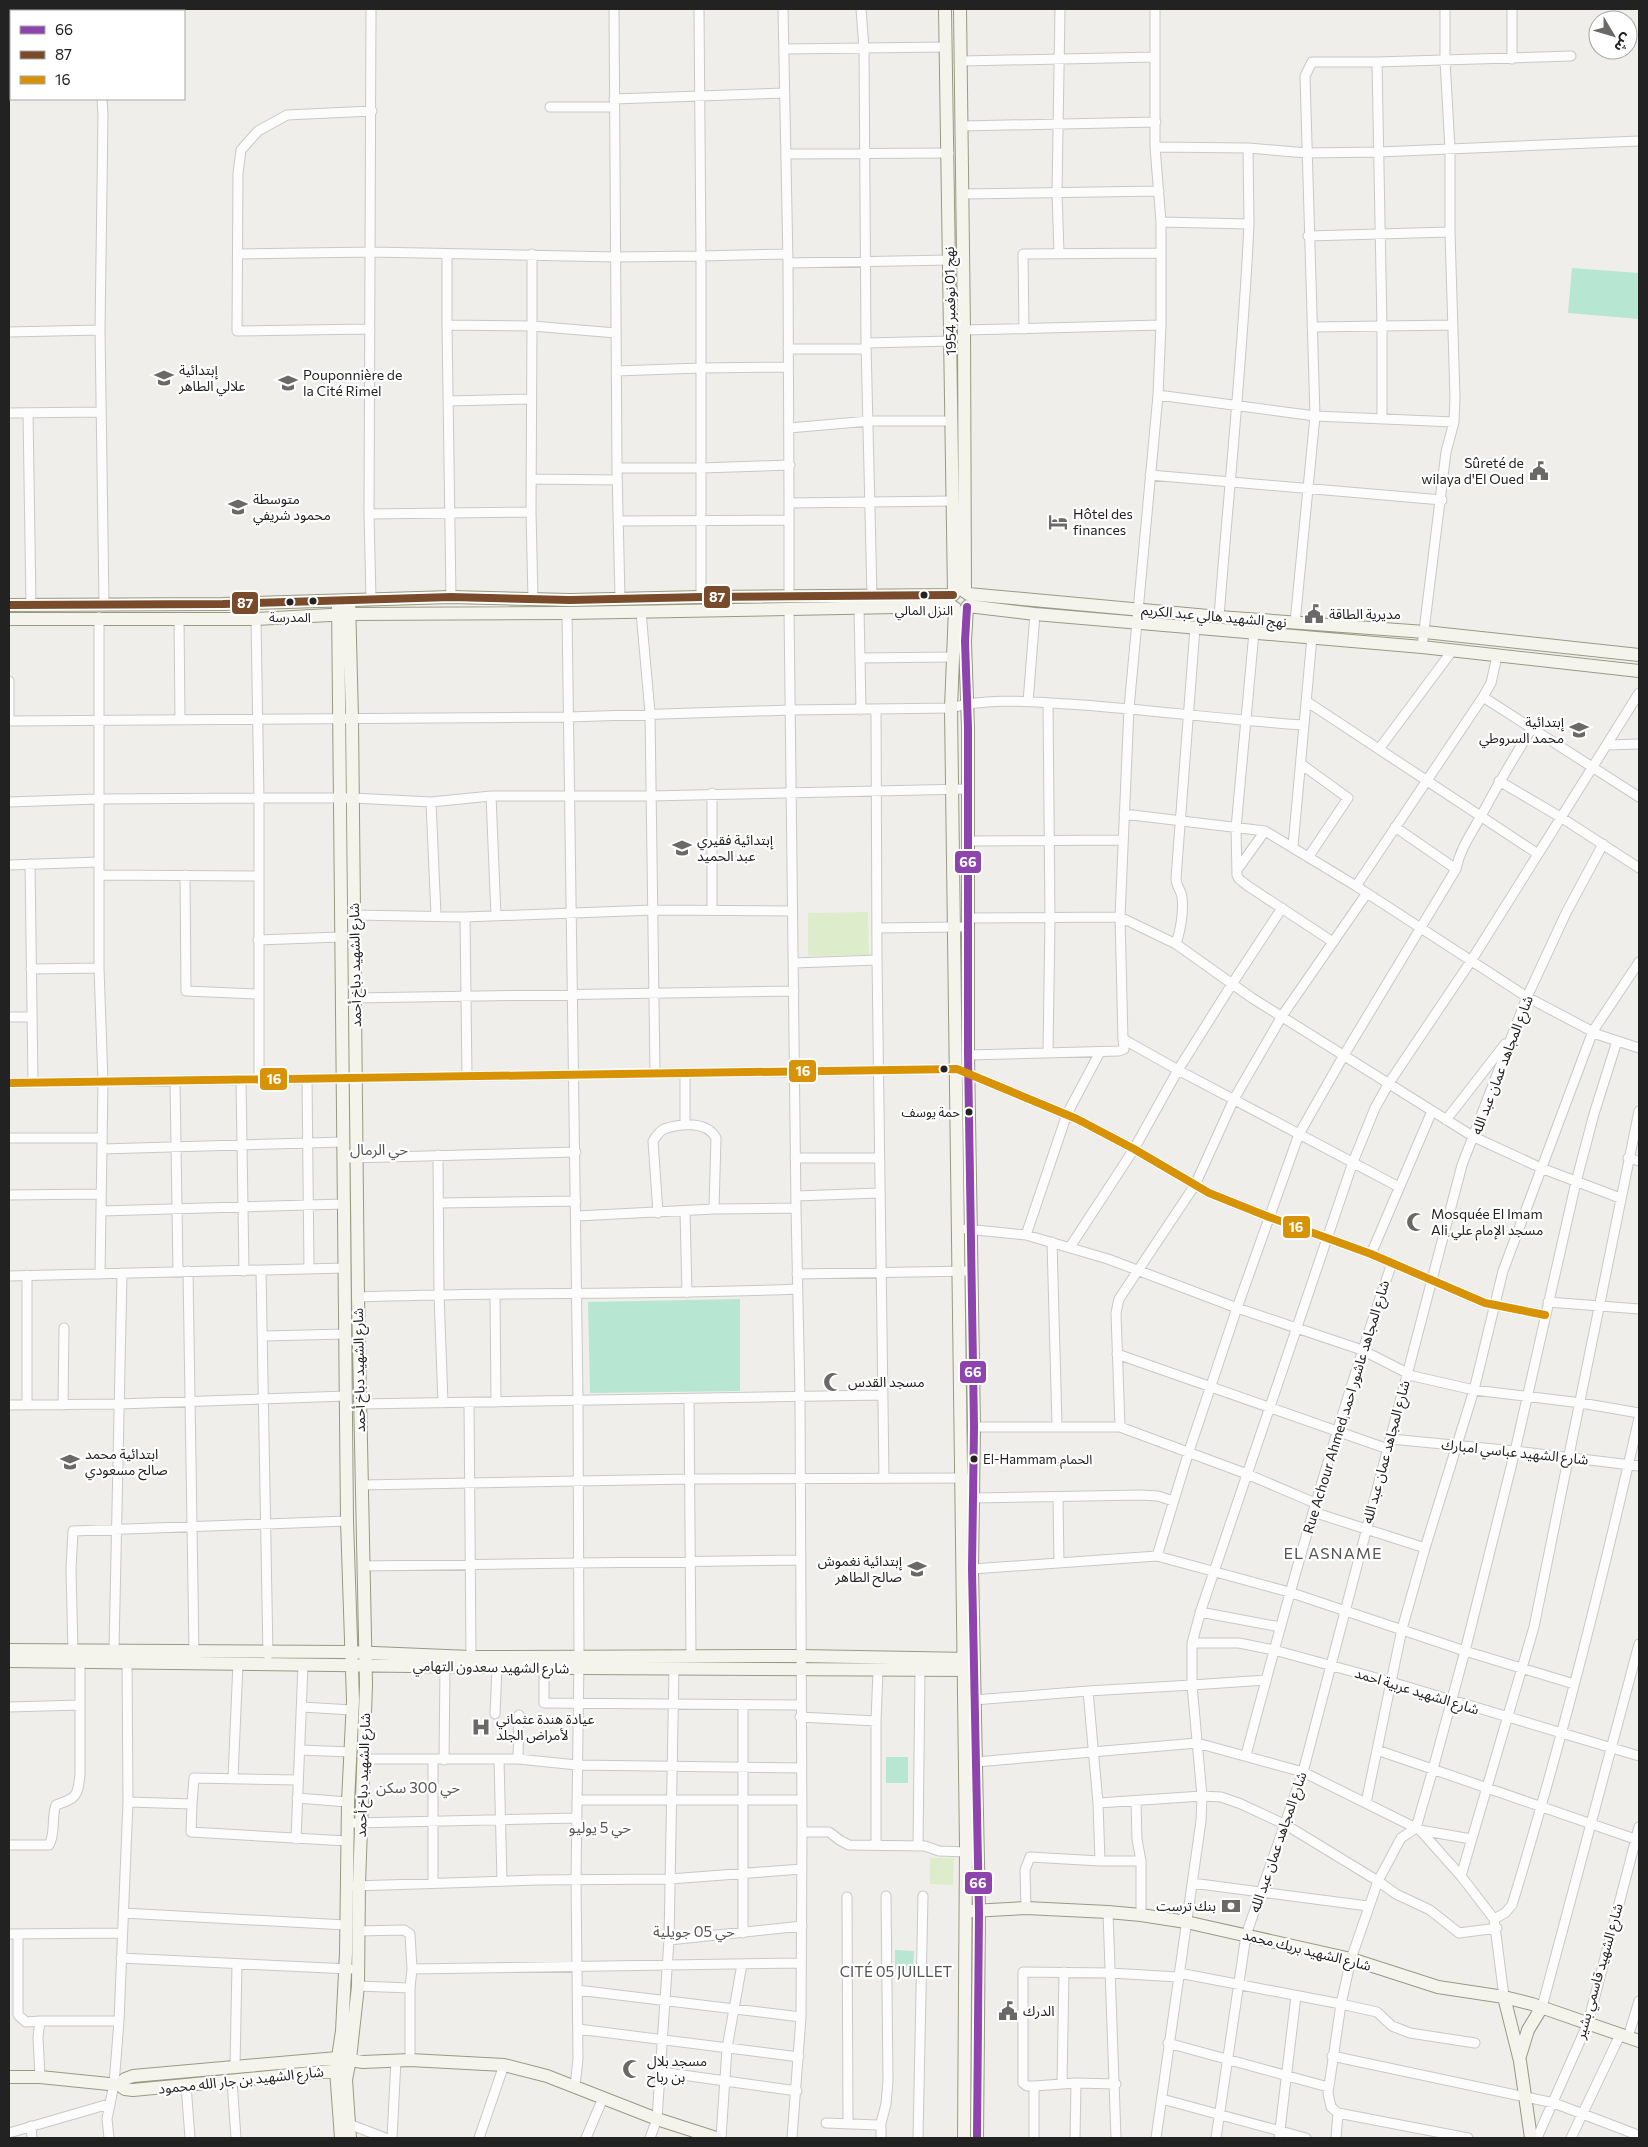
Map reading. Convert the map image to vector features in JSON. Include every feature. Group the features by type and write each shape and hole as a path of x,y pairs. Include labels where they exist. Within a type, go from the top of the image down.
{"main road":[{"name":"نهج 01 نوفمبر 1954","path":"945,9 951,341 957,369 960,600"},
{"name":"نهج 01 نوفمبر 1954","path":"960,9 964,330 950,421 952,501 960,600"},
{"path":"9,619 256,619 343,614 641,612 789,603 872,595 960,600 1035,614 1138,616 1195,628 1422,647 1639,670"},
{"path":"9,606 451,597 620,599 701,597 859,608 960,600"},
{"name":"شارع الشهيد دباخ أحمد","path":"341,2138 342,2031 346,1925 352,1886 354,1823 364,1759 365,1658 356,1158 353,798 346,719 343,600"},
{"path":"960,600 953,657 951,708 953,789 963,924 968,1055 963,1071"},
{"path":"960,600 965,641 967,704 967,841 963,924 963,1071 969,1665 974,1700 976,1762 964,2138"},
{"name":"نهج الشهيد هالي عبد الكريم","path":"960,600 1138,616 1219,617 1425,632 1639,655"},
{"name":"شارع الشهيد دباخ أحمد","path":"346,719 339,799 347,1521 352,1710 348,1802 354,1823 347,1841 358,1931 358,1986 343,2064 350,2138"},
{"path":"965,1271 974,1427 967,1478 973,1498 966,1852 972,1911 977,2138"},
{"name":"شارع الشهيد سعدون التهامي","path":"9,1650 77,1656 123,1654 238,1663 268,1658 303,1665 350,1658"},
{"name":"شارع الشهيد سعدون التهامي","path":"9,1661 77,1656 194,1652 268,1658 470,1657 674,1668 801,1662 878,1670 920,1671 969,1665"},
{"name":"شارع الشهيد سعدون التهامي","path":"365,1658 445,1666 497,1667 544,1667 692,1656 801,1662 969,1665"},
{"name":"شارع الشهيد بريك محمد","path":"972,1911 1026,1908 1108,1912 1186,1922 1351,1959 1438,1986 1504,1997 1542,2007 1629,2038"},
{"path":"1504,1997 1520,2061 1525,2098 1538,2138"},
{"path":"1520,2061 1523,2042 1542,2007"},
{"name":"شارع الشهيد بن جار الله محمود","path":"9,2076 116,2084 129,2090 232,2080 363,2062 410,2060 504,2065 575,2086 657,2119 716,2138"},
{"name":"شارع الشهيد بن جار الله محمود","path":"116,2084 133,2076 235,2067 343,2064"}],"street":[{"path":"371,9 369,514 371,599"},
{"path":"614,9 616,468 620,599"},
{"path":"699,9 701,95 701,597"},
{"path":"783,9 788,259 792,911 801,1560 801,2017 792,2138"},
{"path":"861,9 864,48 866,346 872,595"},
{"path":"1059,253 1057,192 1060,9"},
{"path":"968,1055 1122,1051 1125,1046 1123,1039 1120,917 1129,708 1158,395 1161,325 1162,253 1155,147 1154,9"},
{"path":"1422,647 1442,500 1446,452 1454,422 1450,149 1445,61 1445,9"},
{"path":"1512,9 1512,59"},
{"path":"784,49 946,47"},
{"path":"1295,623 1315,416 1308,236 1305,76 1312,62 1445,61 1571,56"},
{"path":"962,62 1155,58"},
{"path":"1377,62 1382,418"},
{"path":"550,107 701,95 785,93"},
{"path":"102,100 100,330 104,604"},
{"path":"370,329 237,331 238,173 241,150 258,131 287,115 372,111"},
{"path":"962,126 1156,122"},
{"path":"1155,147 1248,148 1307,153 1379,152 1639,141"},
{"path":"1219,617 1244,326 1249,224 1248,148"},
{"path":"786,154 949,153"},
{"path":"963,194 1159,191"},
{"path":"1161,222 1249,224"},
{"path":"1308,236 1450,232"},
{"path":"238,254 371,252 701,256 866,261 950,260"},
{"path":"1024,328 1023,254 1162,253"},
{"path":"447,254 451,597"},
{"path":"532,254 531,512 533,599"},
{"path":"447,325 532,326 616,333"},
{"path":"964,330 1161,325"},
{"path":"1312,327 1453,325"},
{"path":"9,332 100,330"},
{"path":"788,349 951,341"},
{"path":"616,371 788,367"},
{"path":"1158,395 1315,416 1454,422"},
{"path":"448,401 531,399"},
{"path":"9,413 102,412"},
{"path":"28,413 31,605"},
{"path":"789,428 869,421 950,421"},
{"path":"616,468 790,465"},
{"path":"1150,475 1230,480 1308,489 1442,500"},
{"path":"532,479 617,480"},
{"path":"789,503 952,501"},
{"path":"369,514 531,512"},
{"path":"618,521 789,520"},
{"path":"859,608 861,710"},
{"path":"641,612 650,713 655,1073"},
{"path":"567,613 573,912 578,1400 577,1562 579,1663 576,1818 578,2029 575,2086"},
{"path":"1028,702 1035,614"},
{"path":"99,618 98,862 103,1082 100,1274"},
{"path":"179,618 180,719"},
{"path":"256,619 260,1079"},
{"path":"1176,944 1182,923 1183,910 1181,893 1176,887 1176,878 1195,628"},
{"path":"1254,632 1236,828 1237,870 1241,882 1334,942"},
{"path":"1292,846 1312,637"},
{"path":"1379,749 1452,650"},
{"path":"1356,886 1483,697 1490,683 1497,656"},
{"path":"860,658 953,657"},
{"path":"9,681 9,721 568,717 650,713 951,708 967,704 1028,702 1129,708 1245,721 1303,725"},
{"path":"1156,2138 1192,1883 1202,1796 1192,1685 1192,1643 1200,1612 1268,1408 1352,1162 1375,1108 1389,1083 1471,961 1562,818 1639,693"},
{"path":"1483,697 1639,797"},
{"path":"1306,701 1538,854"},
{"path":"1048,703 1050,840 1048,1053"},
{"path":"876,710 879,1193 884,1478"},
{"path":"1157,1556 1173,1501 1237,1308 1300,1134 1344,1055 1456,869 1459,855 1499,781 1532,728"},
{"path":"1607,745 1639,744"},
{"path":"1301,764 1348,798 1309,856"},
{"path":"1499,781 1562,818 1639,868"},
{"path":"9,802 98,799 353,798 431,802 491,796 650,796 967,789"},
{"path":"712,794 712,910"},
{"path":"491,796 496,916"},
{"path":"431,802 436,915"},
{"path":"1124,814 1265,831 1309,856 1527,996 1592,1032 1639,1048"},
{"path":"1395,827 1456,869"},
{"path":"1237,870 1265,831"},
{"path":"967,841 1123,840"},
{"name":"شارع المجاهد عمان عبد الله","path":"1216,2138 1246,1935 1303,1772 1462,1165 1527,996 1566,913 1603,844"},
{"path":"9,865 98,862"},
{"path":"30,864 33,1082"},
{"path":"99,875 259,876"},
{"path":"185,875 186,991 258,994"},
{"path":"1120,1427 1116,1313 1119,1299 1196,1185 1234,1099 1282,1016 1367,893"},
{"path":"1070,1247 1134,1149 1178,1070 1282,908"},
{"path":"354,915 466,917 653,910 792,911"},
{"path":"466,917 467,1076"},
{"path":"877,928 1050,917 1120,917 1176,944 1232,984 1474,1137 1541,1168 1620,1198"},
{"path":"258,940 340,937"},
{"path":"794,963 877,960"},
{"path":"1366,1803 1402,1630 1425,1548 1474,1390 1506,1262 1592,1032 1639,962"},
{"path":"31,969 99,968"},
{"path":"354,998 794,991"},
{"path":"9,1017 32,1017"},
{"path":"1446,1120 1510,1038"},
{"path":"1123,1039 1399,1187"},
{"path":"1468,2138 1338,2113 1328,2102 1332,2056 1351,1959 1368,1906 1378,1880 1401,1838 1418,1829 1515,1451 1576,1182 1594,1114 1617,1041"},
{"path":"1026,1235 1067,1114 1100,1052"},
{"path":"9,1083 795,1072 878,1068 963,1071 1067,1114 1134,1149 1196,1185 1269,1217 1371,1254 1485,1303 1545,1315"},
{"path":"685,1073 685,1125"},
{"path":"308,1079 309,1269"},
{"path":"241,1080 244,1271"},
{"path":"175,1082 178,1271"},
{"path":"1371,1254 1432,1111"},
{"path":"1461,1876 1486,1788 1524,1669 1534,1627 1570,1458 1620,1198 1639,1111"},
{"path":"658,1213 653,1141 663,1130 685,1125 703,1125 712,1130 716,1138 714,1209"},
{"path":"9,1138 102,1138"},
{"path":"102,1149 343,1142"},
{"path":"343,1158 576,1152"},
{"path":"438,1155 443,1403"},
{"path":"796,1158 879,1158"},
{"path":"1628,1158 1639,1161"},
{"path":"796,1196 879,1193"},
{"path":"9,1195 101,1194"},
{"path":"439,1203 576,1201"},
{"path":"102,1211 344,1204"},
{"path":"577,1216 685,1212 714,1209 796,1208"},
{"path":"685,1212 687,1293"},
{"path":"964,1230 1026,1235 1070,1247 1138,1270 1237,1308 1362,1350 1408,1373 1474,1390 1581,1403 1639,1413"},
{"path":"1052,1242 1057,1425"},
{"name":"Rue Achour Ahmed,شارع المجاهد عاشور احمد","path":"1246,1755 1289,1592 1336,1432 1392,1263"},
{"path":"9,1276 345,1268"},
{"path":"188,1271 194,1652"},
{"path":"261,1271 264,1336 268,1658"},
{"path":"797,1274 965,1271"},
{"path":"109,2138 107,2119 109,2104 116,2084 128,1802 118,1528 122,1273"},
{"path":"27,1275 27,1405"},
{"path":"358,1297 440,1294 687,1293 798,1289"},
{"path":"495,1294 496,1402"},
{"path":"1548,1302 1639,1309"},
{"path":"63,1404 64,1328"},
{"path":"264,1336 345,1334"},
{"path":"1117,1354 1388,1449"},
{"path":"360,1404 883,1395"},
{"path":"9,1405 119,1404 346,1396"},
{"path":"689,1399 689,1561 692,1656"},
{"path":"469,1403 470,1657"},
{"path":"1098,1803 1202,1796 1228,1799 1286,1825 1378,1880 1396,1894 1438,1915 1459,1933 1495,1923 1512,1905 1542,1807 1562,1734 1639,1418"},
{"path":"974,1427 1057,1425 1120,1427 1247,1474 1314,1508 1366,1529 1425,1548"},
{"name":"شارع الشهيد عباسي امبارك","path":"1391,1439 1639,1466"},
{"path":"362,1485 689,1479 967,1478"},
{"path":"973,1498 1141,1495 1158,1496 1173,1501"},
{"path":"1058,1497 1059,1563"},
{"path":"9,1845 49,1845 53,1839 53,1820 56,1805 69,1802 77,1791 80,1774 80,1705 71,1569 73,1531 193,1525 347,1521"},
{"path":"972,1569 1157,1556 1289,1592 1465,1651 1574,1684"},
{"path":"363,1566 801,1560"},
{"path":"1200,1612 1280,1627"},
{"name":"شارع الشهيد عربية احمد","path":"1192,1643 1239,1643 1274,1650 1391,1682 1452,1702 1639,1756"},
{"path":"1542,2007 1639,1644"},
{"path":"233,1778 238,1663"},
{"path":"296,1839 303,1665"},
{"path":"444,1760 445,1666"},
{"path":"495,1714 497,1667"},
{"path":"544,1667 544,1703 801,1705"},
{"path":"650,2138 657,2119 670,1940 674,1668"},
{"path":"876,1845 878,1670"},
{"path":"918,1846 920,1671"},
{"path":"974,1700 1266,1680"},
{"path":"1088,1691 1098,1803 1100,1860"},
{"path":"9,1707 80,1705"},
{"path":"743,1705 743,1933"},
{"path":"302,1707 352,1710"},
{"path":"518,1759 519,1715"},
{"path":"800,1717 876,1721"},
{"path":"976,1762 1197,1743 1303,1772 1418,1829 1471,1839"},
{"path":"300,1750 351,1752"},
{"path":"1377,1750 1635,1839"},
{"path":"364,1759 518,1759 577,1765 742,1769 801,1768"},
{"path":"499,1759 502,1881"},
{"path":"433,1760 434,1882"},
{"path":"297,1780 194,1778 191,1832 347,1841"},
{"path":"297,1798 348,1802"},
{"path":"577,1800 801,1800"},
{"path":"1136,1801 1136,1840 1140,1862 1141,1915"},
{"path":"128,1802 192,1804"},
{"path":"354,1823 576,1818"},
{"name":"شارع الشهيد قاسمي بشير","path":"1538,2138 1588,2023 1639,1827"},
{"path":"1418,1829 1461,1876 1495,1923 1498,1961 1504,1997"},
{"path":"802,1832 829,1832 846,1844 926,1846 939,1851 966,1852"},
{"path":"1026,1908 1025,1870 1030,1857 1140,1862"},
{"path":"352,1886 434,1882 670,1879 802,1869"},
{"path":"1192,1883 1261,1890 1368,1906"},
{"path":"881,2138 880,2127 886,2104 888,2081 886,1896"},
{"path":"918,2138 923,1896"},
{"path":"847,1897 848,2124"},
{"path":"1108,1912 1116,2084 1116,2138"},
{"path":"123,1913 346,1925"},
{"path":"670,1940 802,1926"},
{"path":"358,1931 404,1930 410,1934 412,1969 410,1988 410,2060"},
{"path":"118,2021 26,2022 18,2015 14,1934 122,1933"},
{"path":"121,1958 358,1970"},
{"path":"412,1969 801,1963"},
{"path":"235,2067 237,1964"},
{"path":"721,2138 727,2048 742,1964"},
{"path":"1116,2084 1076,2083 1027,2086 1023,2083 1023,1972 1179,1975 1240,1984 1377,2012 1392,2026 1410,2033 1475,2043"},
{"path":"1062,2084 1064,1972"},
{"path":"358,1986 410,1988"},
{"path":"577,1990 801,2017"},
{"path":"1279,2134 1296,1996"},
{"path":"1571,2138 1583,2113 1629,2038 1639,2001"},
{"path":"40,2021 38,2037 40,2077"},
{"path":"578,2029 799,2057"},
{"path":"1168,2043 1328,2087"},
{"path":"1332,2056 1554,2103 1636,2133"},
{"path":"392,2138 396,2060"},
{"path":"479,2138 504,2065"},
{"path":"661,2072 797,2091"},
{"path":"232,2080 236,2138"},
{"path":"1075,2138 1076,2083"},
{"path":"186,2085 190,2138"},
{"path":"1034,2086 1034,2138"},
{"path":"586,2138 603,2098"},
{"path":"1162,2099 1220,2113 1279,2134 1306,2138"},
{"path":"9,2133 109,2104"},
{"path":"1336,2138 1338,2113"},
{"path":"826,2123 880,2127"},
{"path":"349,2124 385,2138"},
{"path":"31,2126 32,2138"}],"green space":[{"path":"1572,268 1639,273 1639,319 1568,313"},
{"path":"868,912 869,955 808,956 808,913"},
{"path":"740,1299 740,1391 590,1393 588,1302"},
{"path":"886,1757 908,1757 908,1783 886,1783"},
{"path":"930,1858 954,1858 953,1885 930,1884"},
{"path":"895,1950 914,1951 913,1970 895,1970"}],"transit line":[{"name":"87","path":"9,605 223,604 451,597 570,600 953,595"},
{"name":"66","path":"967,607 965,641 968,728 968,1055 974,1427 972,1569 979,1911 977,2138"},
{"name":"16","path":"9,1083 957,1069 1077,1119 1134,1149 1209,1193 1371,1254 1485,1303 1545,1315"}],"place":[{"name":"إبتدائية علالي الطاهر","path":"164,378"},
{"name":"Pouponnière de la Cité Rimel","path":"288,383"},
{"name":"Sûreté de wilaya d'El Oued","path":"1539,471"},
{"name":"متوسطة محمود شريفي","path":"238,507"},
{"name":"Hôtel des finances","path":"1058,522"},
{"name":"النزل المالي","path":"924,595"},
{"name":"المدرسة","path":"290,602"},
{"name":"مديرية الطاقة","path":"1314,614"},
{"name":"إبتدائية محمد السروطي","path":"1579,730"},
{"name":"إبتدائية فقيري عبد الحميد","path":"682,848"},
{"name":"حمة يوسف","path":"969,1112"},
{"name":"Mosquée El Imam Ali,مسجد الإمام علي","path":"1416,1222"},
{"name":"مسجد القدس","path":"833,1382"},
{"name":"El-Hammam,الحمام","path":"974,1459"},
{"name":"ابتدائية محمد صالح مسعودي","path":"70,1462"},
{"name":"إبتدائية نغموش صالح الطاهر","path":"917,1569"},
{"name":"عيادة هندة عثماني لأمراض الجلد","path":"481,1727"},
{"name":"بنك ترست","path":"1231,1906"},
{"name":"الدرك","path":"1008,2011"},
{"name":"مسجد بلال بن رباح","path":"632,2069"}],"district":[{"name":"حي الرمال","path":"379,1150"},
{"name":"EL ASNAME","path":"1333,1553"},
{"name":"حي 300 سكن","path":"418,1788"},
{"name":"حي 5 يوليو","path":"600,1828"},
{"name":"حي 05 جويلية","path":"694,1932"},
{"name":"CITÉ 05 JUILLET","path":"896,1972"}]}
